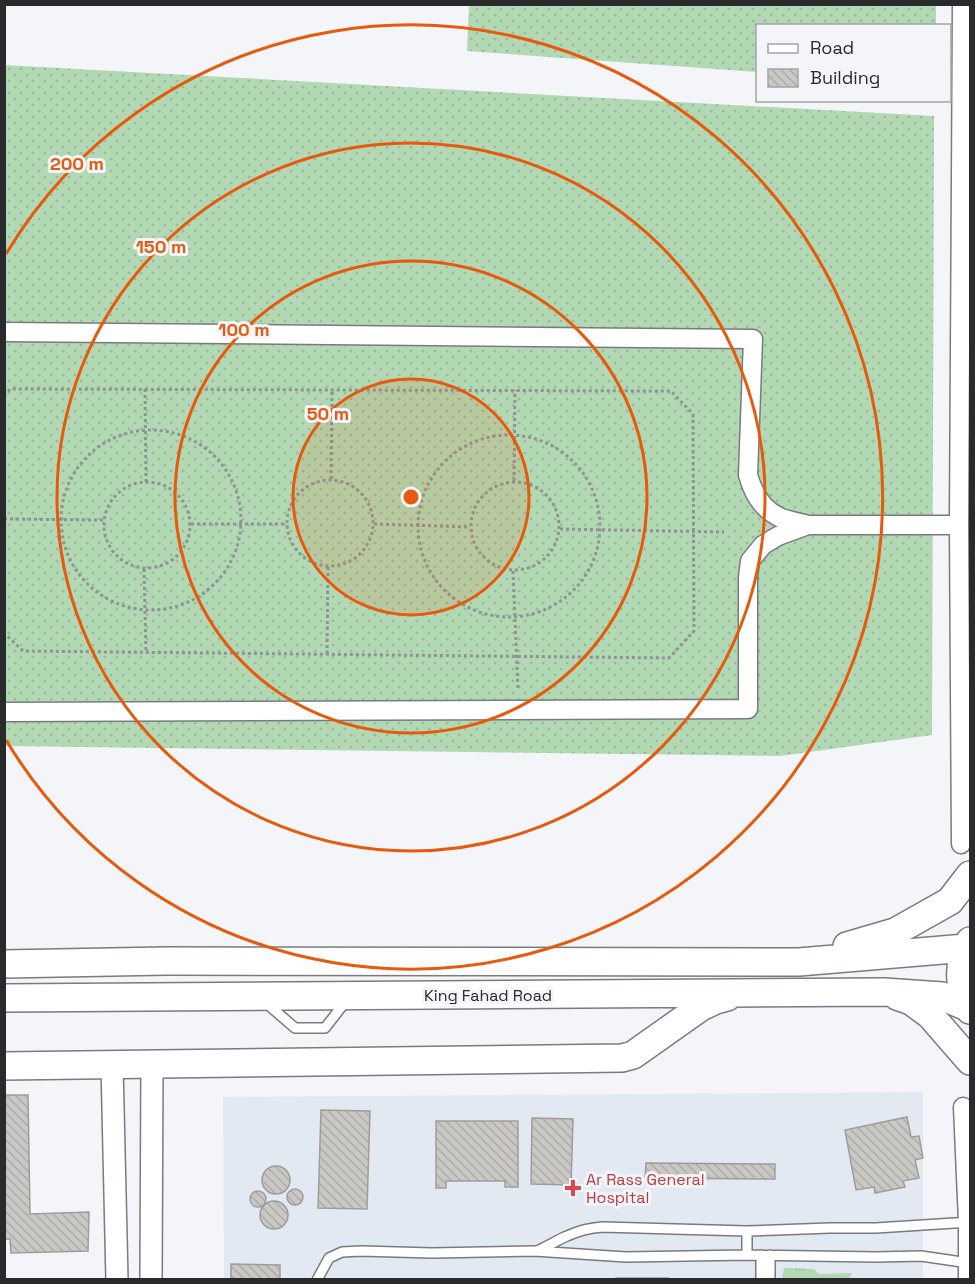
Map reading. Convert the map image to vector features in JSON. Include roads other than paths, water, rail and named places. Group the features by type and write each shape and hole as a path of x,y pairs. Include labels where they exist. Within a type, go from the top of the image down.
{"main road":[{"path":"799,962 895,932 950,901 970,875"},
{"path":"968,944 960,968 961,989 970,1009"},
{"name":"King Fahad Road","path":"4,964 166,961 799,962 968,944"},
{"path":"884,992 911,1000 930,1015 970,1061"},
{"name":"King Fahad Road","path":"4,998 884,992 942,996 970,1009"},
{"path":"4,1066 622,1058 633,1055 701,1007 716,1000 746,993"}],"street":[{"path":"961,844 959,525 965,323 966,145 962,4"},
{"path":"4,332 753,339 748,475 752,491 764,506 779,517 808,525 959,525"},
{"path":"4,712 748,710 750,561 764,545 778,536 808,525"},
{"path":"112,1065 117,1280"},
{"path":"151,1280 152,1065"},
{"path":"963,1107 969,1269"}],"lane":[{"path":"534,1251 546,1248 566,1236 587,1228 602,1227 747,1231 876,1228 969,1222"},
{"path":"747,1231 747,1255"},
{"path":"317,1280 329,1258 342,1252 534,1251 626,1257 921,1256 969,1269"},
{"path":"761,1280 766,1256"},
{"path":"766,1256 770,1280"}],"place":[{"name":"Ar Rass General Hospital","path":"573,1188"}]}
